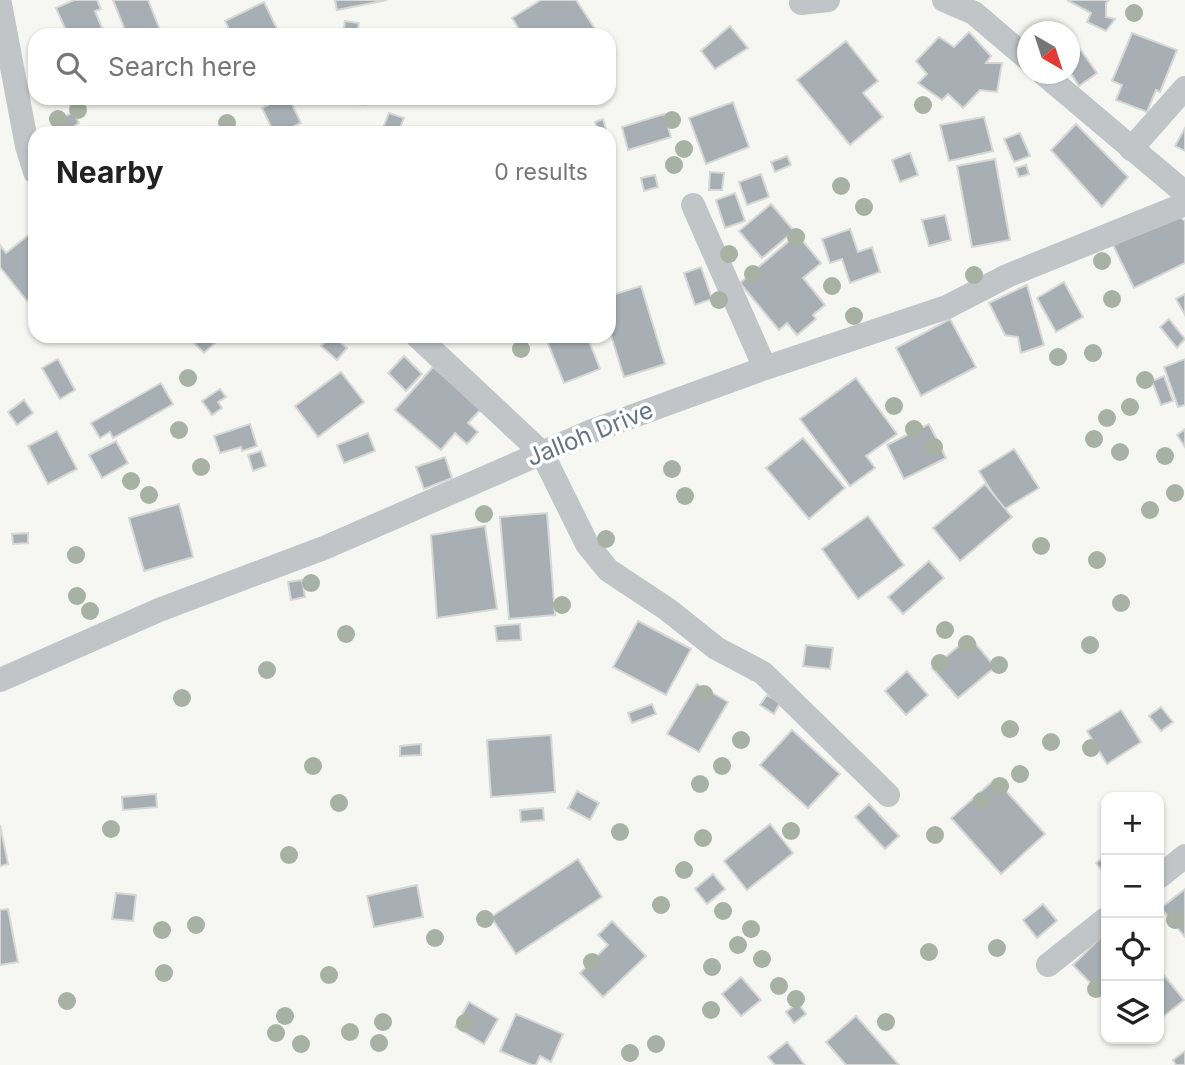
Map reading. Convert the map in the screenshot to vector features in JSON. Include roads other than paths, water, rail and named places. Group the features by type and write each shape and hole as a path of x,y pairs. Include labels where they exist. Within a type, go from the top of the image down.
{"street":[{"path":"801,3 828,0"},
{"path":"944,0 974,13 1017,50"},
{"path":"1,2 8,97 28,153"},
{"path":"1056,84 1185,193"},
{"path":"1132,149 1185,88"},
{"name":"Jalloh Drive","path":"0,680 159,610 324,548 592,430 947,307 1007,276 1185,204"},
{"path":"693,205 765,368"},
{"path":"424,343 542,453 587,544 608,570 667,609 716,648 763,673 888,796"},
{"path":"1164,873 1185,856"},
{"path":"1048,965 1101,923"}]}
